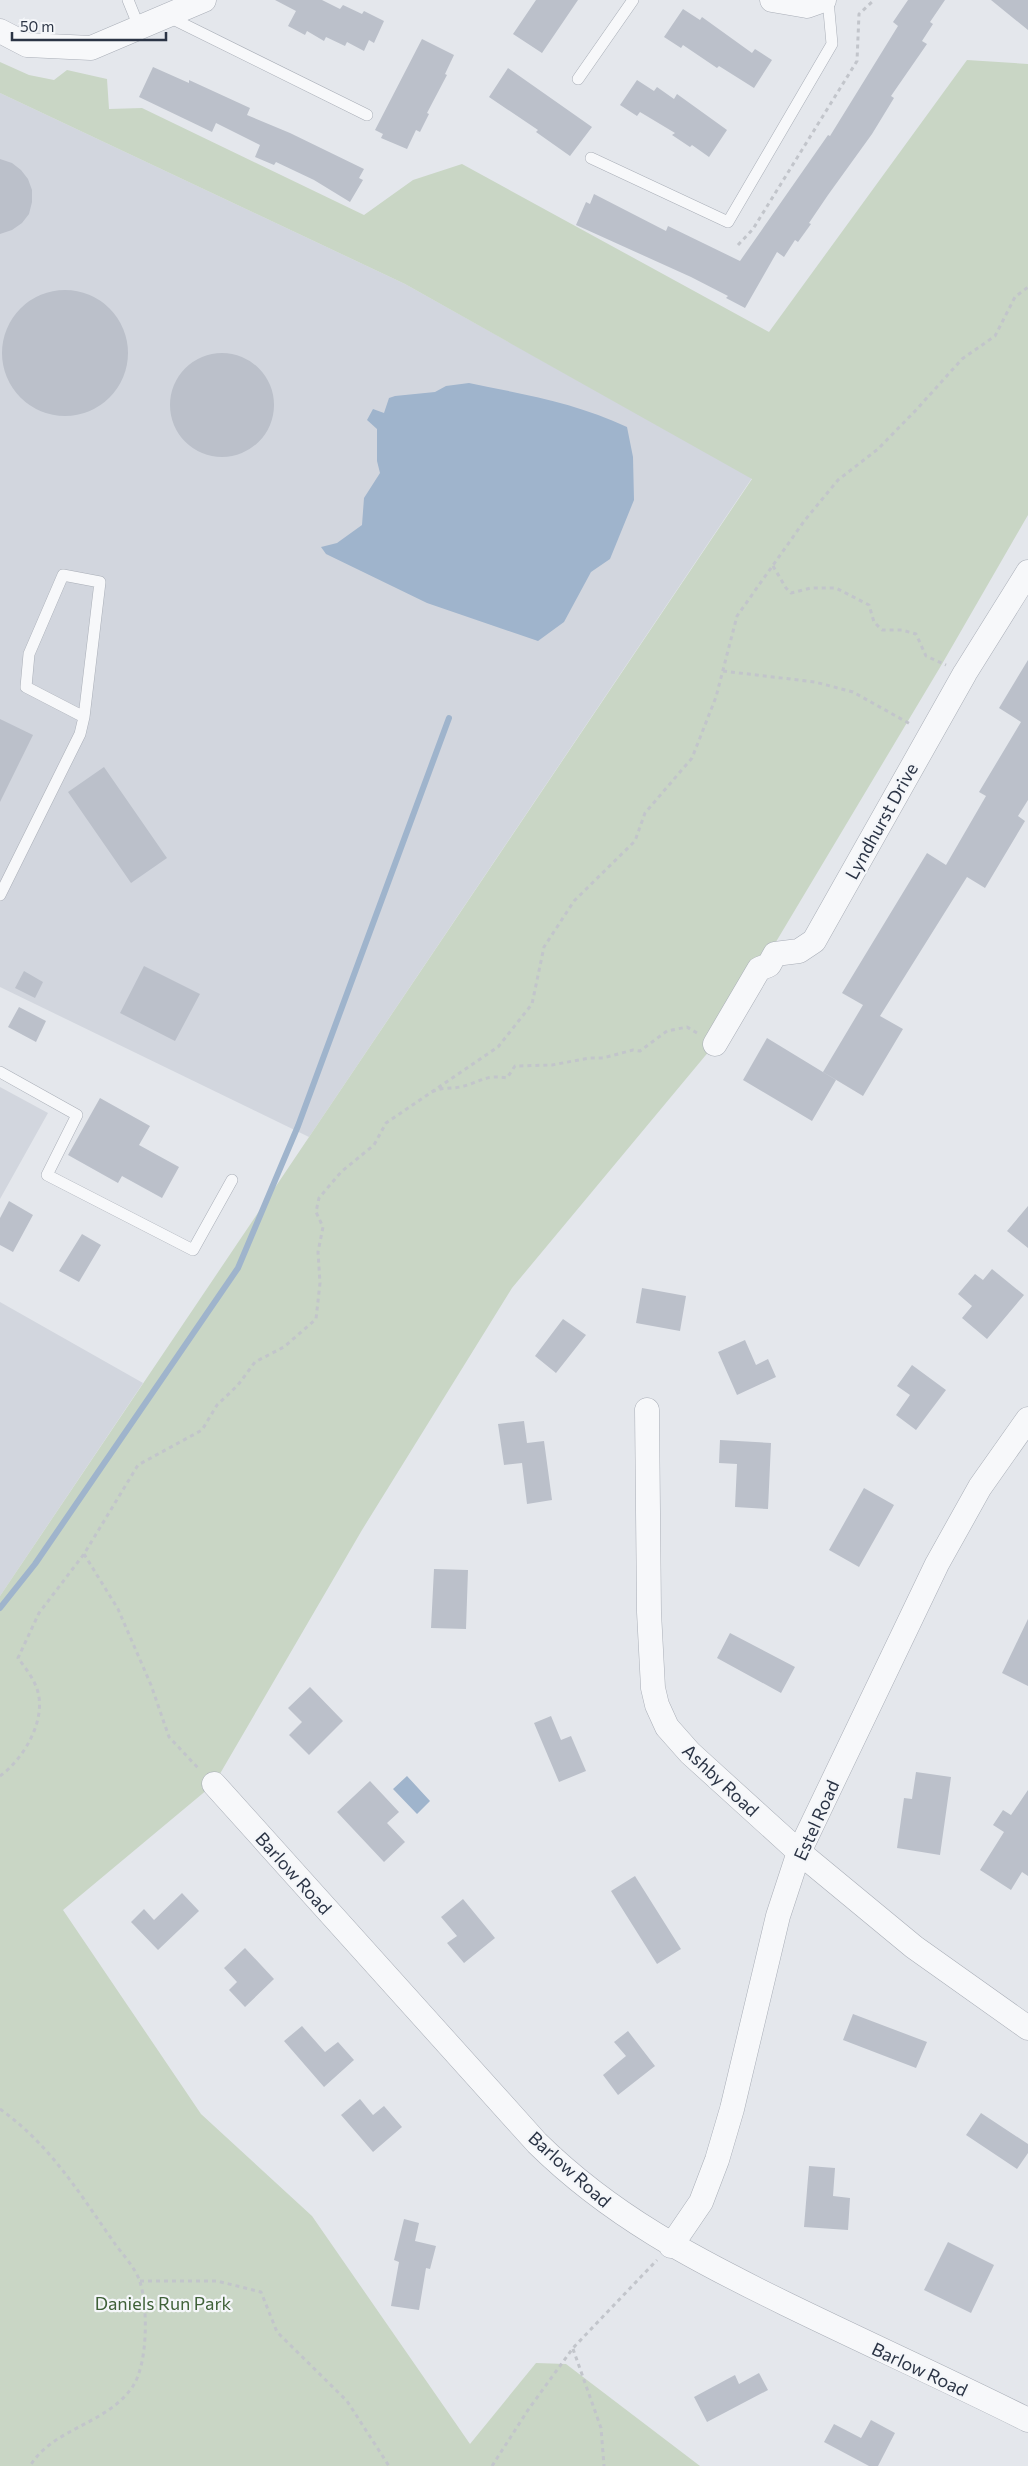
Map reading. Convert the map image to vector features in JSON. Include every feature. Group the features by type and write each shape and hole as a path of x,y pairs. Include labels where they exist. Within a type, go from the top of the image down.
{"street":[{"path":"0,31 27,45 91,48 204,0"},
{"path":"772,0 807,6 826,0"},
{"name":"Lyndhurst Drive","path":"715,1044 759,969 769,965 775,954 799,951 814,941 965,673 1028,572"},
{"name":"Ashby Road","path":"647,1410 649,1612 653,1688 657,1705 673,1735 690,1754 800,1852 914,1947 1028,2028"},
{"name":"Estel Road","path":"671,2246 701,2202 717,2160 732,2109 778,1916 800,1852 937,1564 980,1487 1028,1419"},
{"name":"Barlow Road","path":"214,1784 537,2143 585,2187 620,2213 671,2246 867,2344 1028,2420"}],"lane":[{"path":"128,0 139,27"},
{"path":"578,79 633,0"},
{"path":"591,158 728,222 832,44 826,0"},
{"path":"167,16 367,115"},
{"path":"0,895 80,734 84,717 100,582 63,575 28,654 26,688 84,717"},
{"path":"0,1072 77,1115 47,1175 193,1250 232,1180"}],"path":[{"path":"738,245 753,229 857,61 859,14 874,0"},
{"path":"0,1776 30,1743 40,1717 36,1685 18,1658 23,1645 39,1613 84,1554 138,1465 202,1430 217,1405 238,1385 255,1362 284,1347 316,1319 320,1284 318,1252 323,1227 316,1212 319,1198 341,1172 374,1145 386,1123 416,1100 498,1047 532,1004 544,947 574,901 635,840 645,813 692,758 716,697 737,616 805,520 838,480 878,449 962,359 995,336 1015,297 1028,287"},
{"path":"774,566 786,588 791,593 810,588 836,588 869,605 874,622 882,630 902,630 916,634 926,656 965,673"},
{"path":"723,671 814,682 853,692 930,735"},
{"path":"416,1100 439,1088 460,1087 493,1076 507,1078 515,1066 552,1065 589,1058 604,1058 633,1050 640,1051 667,1031 687,1027 715,1044"},
{"path":"84,1554 118,1609 151,1686 168,1737 214,1784"},
{"path":"0,2109 22,2124 48,2150 90,2205 140,2281 145,2323 143,2359 134,2385 113,2408 45,2446 30,2466"},
{"path":"492,2466 528,2410 573,2348 671,2246"},
{"path":"140,2281 217,2281 261,2292 277,2332 346,2401 389,2466"},
{"path":"573,2348 601,2428 604,2466"}],"shaded area":[{"path":"0,93 405,284 752,478 309,1137 0,987"},
{"path":"0,1087 48,1113 0,1199"},
{"path":"0,1302 143,1383 0,1596"}],"green space":[{"name":"Daniels Run Park","path":"967,60 1028,64 1028,515 942,664 715,1044 512,1288 362,1530 214,1784 63,1910 201,2114 312,2216 470,2444 536,2363 566,2364 700,2466 0,2466 0,1596 752,479 405,284 0,93 0,62 29,75 54,80 67,70 107,79 109,109 142,108 364,215 413,180 462,164 769,332"}],"water":[{"path":"469,383 569,405 627,427 633,457 634,500 610,559 591,572 564,622 538,641 427,603 326,554 321,547 337,543 362,525 364,498 380,473 377,461 377,429 367,420 373,409 384,413 389,398 395,396 435,392 446,386"},
{"path":"407,1776 430,1801 417,1814 393,1789"}],"building":[{"path":"275,0 322,0 340,9 343,5 362,14 364,11 384,21 374,43 369,40 364,51 347,42 345,46 326,37 324,41 307,31 305,35 288,26 296,11"},
{"path":"536,0 578,0 542,53 513,34"},
{"path":"908,0 945,0 930,22 933,24 922,41 927,44 891,96 894,98 872,134 809,223 811,224 798,242 795,240 784,257 777,252 745,308 726,298 728,296 691,277 576,225 586,202 590,204 594,194 666,231 668,226 740,261 828,135 830,136 898,26 893,22"},
{"path":"991,0 1028,0 1028,30"},
{"path":"683,9 700,20 702,17 752,53 755,49 772,60 754,88 719,66 717,68 683,45 681,48 664,37"},
{"path":"422,39 454,55 445,74 447,75 427,113 429,114 420,132 416,130 407,149 381,138 383,134 375,130"},
{"path":"153,67 189,83 189,80 250,108 247,115 290,133 364,169 359,178 363,180 350,202 314,180 276,162 274,165 255,157 260,145 216,123 212,132 139,97"},
{"path":"508,68 592,127 570,156 536,132 538,130 489,97"},
{"path":"637,80 654,91 657,87 674,99 677,94 727,130 709,157 692,145 690,147 672,135 675,133 640,112 637,116 620,105"},
{"path":"0,159 12,163 28,179 32,190 32,202 29,214 22,223 12,230 0,234"},
{"path":"65,290 89,295 109,309 123,329 128,353 123,377 109,397 89,411 65,416 41,411 21,397 7,377 2,353 7,329 21,309 41,295"},
{"path":"222,353 242,357 259,368 270,385 274,405 270,425 259,442 242,453 222,457 202,453 185,442 174,425 170,405 174,385 185,368 202,357"},
{"path":"1028,660 1028,800 1018,816 1025,821 985,888 967,877 880,1016 903,1029 863,1096 823,1072 863,1005 842,993 927,853 946,865 986,796 979,792 1021,722 999,708"},
{"path":"0,719 33,735 0,802"},
{"path":"104,767 167,858 131,883 68,792"},
{"path":"144,966 200,994 175,1041 120,1013"},
{"path":"24,971 43,982 35,998 15,988"},
{"path":"19,1007 46,1021 36,1042 8,1027"},
{"path":"767,1038 836,1080 812,1121 743,1080"},
{"path":"100,1098 150,1126 139,1145 179,1167 162,1198 122,1176 118,1183 68,1155"},
{"path":"9,1201 33,1215 13,1252 0,1245 0,1218"},
{"path":"1028,1206 1028,1248 1007,1231"},
{"path":"82,1234 101,1245 79,1282 59,1271"},
{"path":"992,1269 1024,1295 987,1339 962,1318 972,1306 958,1294 975,1274 983,1280"},
{"path":"642,1288 686,1296 680,1331 636,1323"},
{"path":"563,1319 586,1335 556,1373 535,1356"},
{"path":"745,1340 756,1365 768,1359 776,1377 737,1395 718,1352"},
{"path":"912,1365 946,1390 916,1430 896,1415 910,1395 897,1386"},
{"path":"524,1421 527,1443 544,1441 552,1500 527,1504 522,1463 504,1465 498,1424"},
{"path":"720,1440 771,1443 768,1509 735,1507 737,1464 719,1463"},
{"path":"864,1488 894,1505 859,1567 829,1550"},
{"path":"434,1569 468,1570 466,1629 431,1628"},
{"path":"1028,1619 1028,1686 1002,1673"},
{"path":"730,1633 795,1667 781,1693 717,1658"},
{"path":"310,1687 343,1721 309,1755 289,1735 302,1722 288,1708"},
{"path":"551,1716 561,1740 571,1736 586,1771 559,1782 534,1723"},
{"path":"916,1772 951,1777 940,1855 897,1848 904,1798 912,1799"},
{"path":"370,1781 399,1812 387,1823 405,1842 384,1862 337,1812"},
{"path":"1028,1790 1028,1876 1022,1872 1011,1890 980,1870 1004,1832 993,1825 1003,1810 1011,1815"},
{"path":"635,1876 681,1949 657,1964 611,1891"},
{"path":"182,1893 199,1911 158,1950 131,1922 144,1909 154,1920"},
{"path":"463,1899 495,1938 464,1963 447,1943 457,1936 441,1917"},
{"path":"245,1948 274,1979 245,2007 229,1990 237,1982 224,1968"},
{"path":"853,2014 927,2042 916,2068 843,2040"},
{"path":"302,2026 325,2052 338,2042 354,2060 324,2087 284,2041"},
{"path":"628,2031 655,2066 618,2095 603,2075 626,2056 614,2042"},
{"path":"360,2099 373,2115 384,2106 402,2127 373,2152 341,2115"},
{"path":"981,2113 1028,2144 1028,2153 1017,2169 966,2135"},
{"path":"809,2166 835,2168 833,2196 850,2198 848,2230 804,2227"},
{"path":"404,2219 419,2223 415,2241 436,2246 430,2269 426,2268 419,2310 391,2306 399,2262 394,2260"},
{"path":"948,2242 994,2265 971,2313 924,2290"},
{"path":"759,2373 768,2390 707,2422 694,2397 735,2375 739,2384"},
{"path":"871,2420 895,2433 878,2466 869,2466 824,2442 834,2424 861,2438"}],"waterway":[{"path":"0,1608 35,1564 238,1268 298,1126 449,718"}]}
